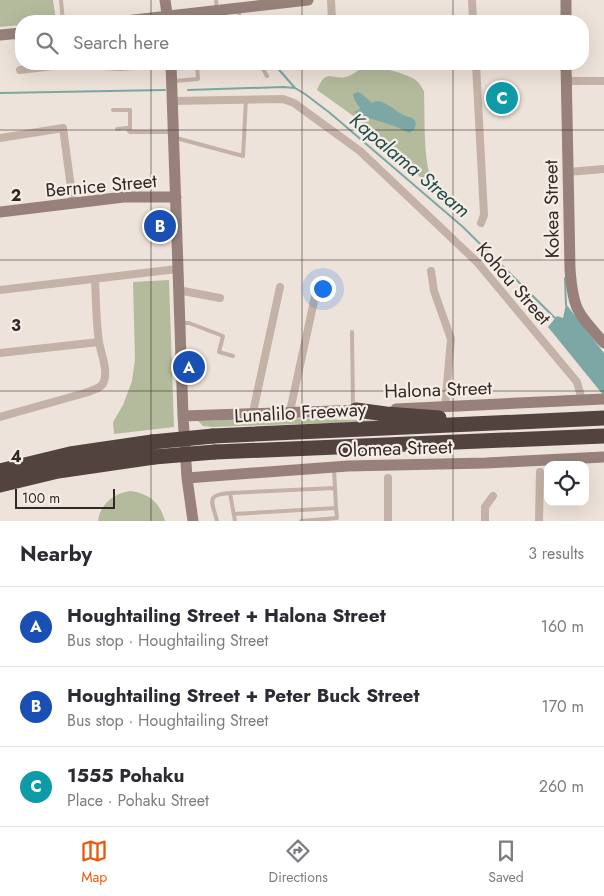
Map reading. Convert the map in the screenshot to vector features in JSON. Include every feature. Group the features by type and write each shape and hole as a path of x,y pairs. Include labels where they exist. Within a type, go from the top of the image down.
{"highway":[{"path":"354,410 394,415 530,422"},
{"name":"Lunalilo Freeway","path":"0,471 70,454 152,442 213,436 599,418"},
{"name":"Lunalilo Freeway","path":"3,484 67,470 154,457 215,452 604,436"}],"main road":[{"path":"165,0 167,15"},
{"path":"181,15 216,5 237,8 308,0"},
{"path":"566,0 566,15"},
{"path":"0,35 15,34"},
{"path":"171,70 183,416 187,478 193,521"},
{"name":"Kokea Street","path":"566,70 572,297 581,317 604,343"},
{"name":"Bernice Street","path":"0,212 124,197 176,197"},
{"name":"Halona Street","path":"183,416 253,412 445,407 604,399"},
{"name":"Olomea Street","path":"187,478 334,468 532,462 604,457"}],"street":[{"path":"331,0 332,15"},
{"path":"472,0 473,15"},
{"path":"476,70 484,215 481,223"},
{"path":"566,80 604,81"},
{"name":"Kohou Street","path":"172,101 283,99 294,103 360,151 477,262 577,382 582,400"},
{"path":"0,138 63,128 73,203"},
{"path":"568,172 604,169"},
{"path":"0,290 177,269"},
{"path":"431,271 434,291 451,339 445,407"},
{"path":"0,417 100,387 103,383 105,376 104,363 99,342 95,279"},
{"path":"253,412 280,287"},
{"path":"178,290 220,298"},
{"path":"290,411 316,292"},
{"path":"0,353 99,342"},
{"path":"539,521 540,472"},
{"path":"388,478 388,521"},
{"path":"485,521 485,507 493,496"}],"lane":[{"path":"61,0 62,15"},
{"path":"237,8 239,15"},
{"path":"171,81 198,79 197,70"},
{"path":"264,70 268,76"},
{"path":"117,129 127,128 130,132 173,134 243,156 246,99"},
{"path":"113,110 130,110 130,132"},
{"path":"181,323 189,323 223,336 219,352 233,356"},
{"path":"352,332 354,410"},
{"path":"301,521 337,518 334,468"},
{"path":"217,521 212,501 216,494 335,488"},
{"path":"230,493 235,521"},
{"path":"234,514 336,508"}],"green space":[{"path":"0,0 53,0 55,15 15,15 15,26 0,27"},
{"path":"358,70 390,70 417,81 424,91 426,150 429,173 434,185 456,213 385,142 359,120 317,90 320,83 326,77 341,78 352,75"},
{"path":"169,280 174,427 114,434 113,422 123,405 132,381 135,359 133,282"},
{"path":"276,418 396,421 211,427 203,426 198,421"},
{"path":"131,491 144,494 153,500 160,509 165,521 98,521 102,509 109,500 119,494"}],"water":[{"path":"358,92 372,103 379,101 401,114 413,118 416,123 414,130 409,133 354,112 360,108 353,94"},
{"path":"566,304 604,353 604,396 548,327 557,316 563,318"}],"waterway":[{"path":"279,70 295,88"},
{"name":"Kapalama Stream","path":"188,90 283,87 295,88 305,94 330,113 463,227 557,320"},
{"name":"Kapalama Stream","path":"0,93 165,90"},
{"path":"565,278 566,305"}],"place":[{"name":"1555 Pohaku","path":"502,98"},
{"name":"Houghtailing Street + Peter Buck Street","path":"160,226"},
{"name":"Houghtailing Street + Halona Street","path":"189,367"}]}
